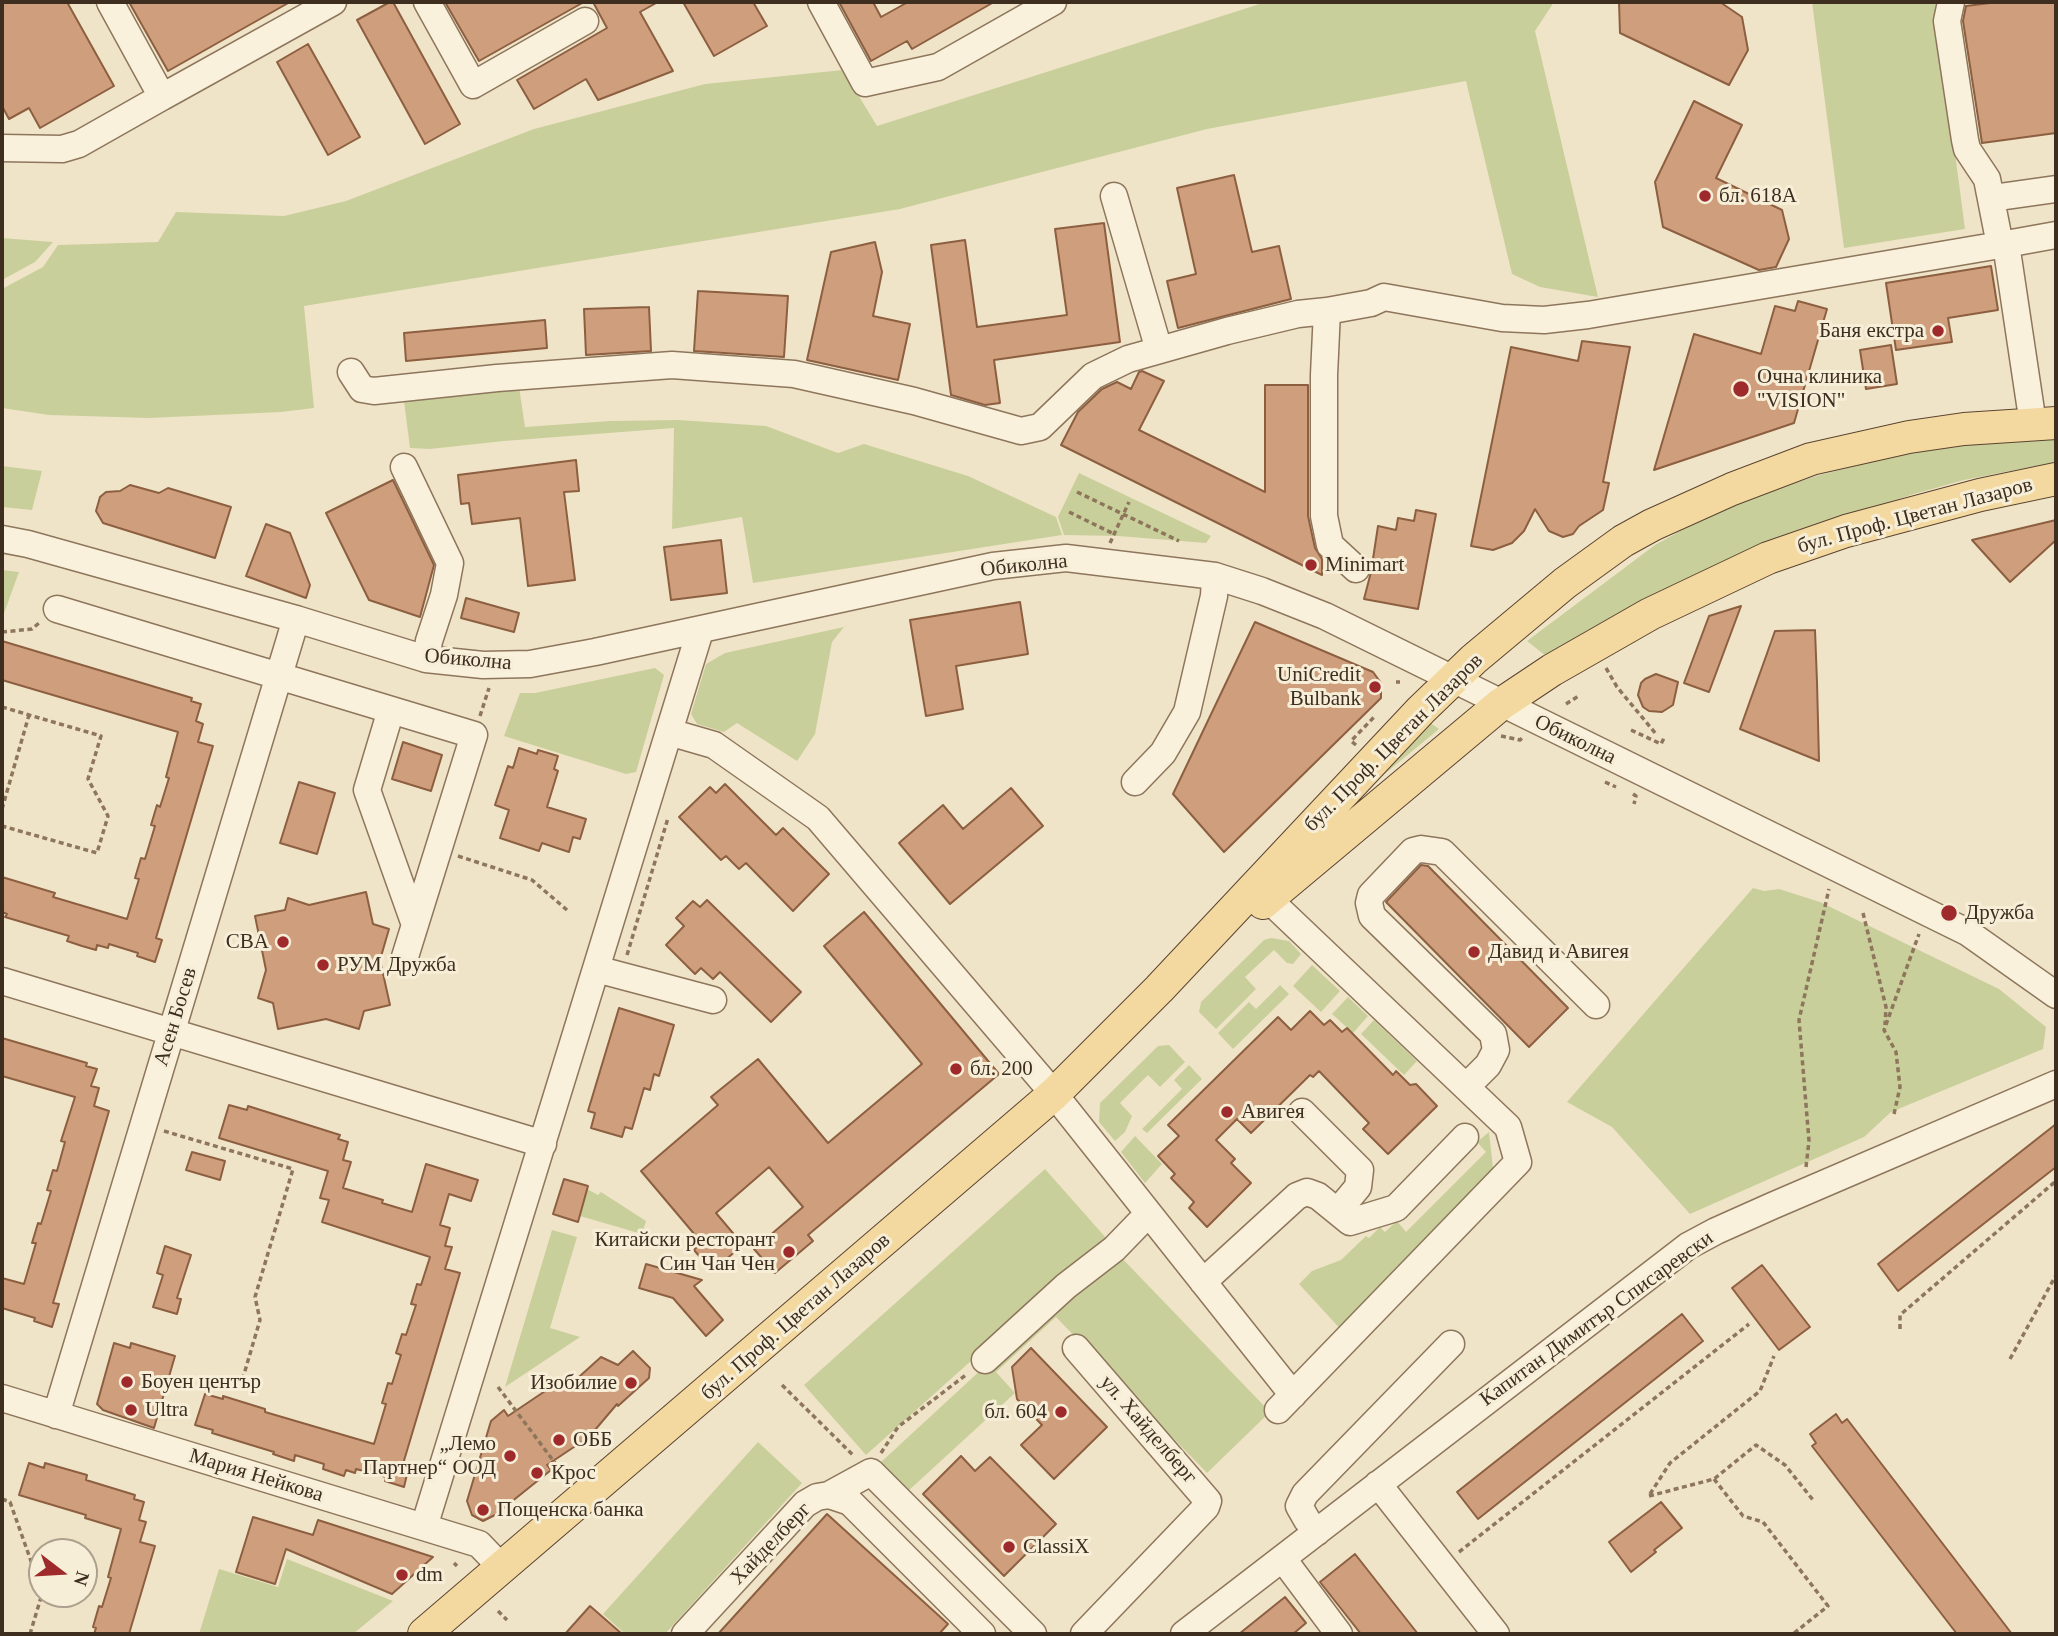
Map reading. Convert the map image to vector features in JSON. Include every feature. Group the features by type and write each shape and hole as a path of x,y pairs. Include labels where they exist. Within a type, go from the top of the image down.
{"main road":[{"name":"бул. Проф. Цветан Лазаров","path":"424,1634 1054,1094 1159,989 1420,710 1451,680 1597,559 1642,530 1770,473 1867,445 1950,431 2045,423"},
{"name":"бул. Проф. Цветан Лазаров","path":"1159,989 1501,704 1563,664 1650,614 1768,558 1846,531 1980,495 2056,479"}],"street":[{"path":"110,2 162,97"},
{"path":"2,148 62,149 79,144 333,2"},
{"path":"427,2 474,85 585,21"},
{"path":"821,2 865,83 937,67 1054,2"},
{"path":"1951,2 1947,21 1967,149 1987,179 2045,423"},
{"path":"1992,198 2056,189"},
{"path":"1114,196 1159,350"},
{"path":"351,372 362,389 374,391 497,378 672,365 780,373 914,401 1021,431 1040,427 1093,376 1128,359 1263,323 1371,303 1384,297 1502,318 1544,320 1588,315 2056,235"},
{"path":"1327,311 1324,516 1330,545 1356,569"},
{"path":"404,467 450,563 426,659"},
{"name":"Обиколна","path":"2,539 296,619 426,659 483,665 530,664 700,631 993,566 1066,558 1215,576 1325,616 1967,932 2056,995"},
{"path":"1135,782 1163,752 1187,712 1214,596 1215,576"},
{"path":"51,614 278,676 474,735 404,960"},
{"name":"Асен Босев","path":"56,1415 296,619"},
{"path":"424,1527 700,631"},
{"path":"391,710 367,790 415,925"},
{"path":"669,732 714,745 818,818 1054,1094 1203,1282 1286,1402 1518,1162 1508,1127 1268,899"},
{"path":"1466,1087 1488,1065 1496,1050 1493,1034 1371,916 1371,895 1413,851 1421,849 1442,852 1596,1005"},
{"path":"596,969 713,1000"},
{"path":"2,981 543,1144"},
{"name":"Капитан Димитър Списаревски","path":"1184,1634 1688,1246 1749,1216 2056,1084"},
{"path":"1302,1112 1360,1170 1358,1187 1338,1211"},
{"path":"1203,1282 1297,1196 1307,1192 1318,1196 1349,1222 1396,1208 1465,1137"},
{"path":"985,1360 1066,1286 1114,1249 1148,1214"},
{"path":"1317,1532 1299,1506 1305,1494 1451,1344"},
{"name":"ул. Хайделберг","path":"1076,1348 1208,1501 1206,1507 1084,1634"},
{"name":"Мария Нейкова","path":"2,1398 479,1544 502,1569"},
{"path":"829,1495 871,1472 1033,1634"},
{"path":"1378,1484 1496,1634"},
{"name":"Хайделберг","path":"685,1634 805,1504 817,1497 829,1495 850,1502 982,1634"},
{"path":"1283,1559 1339,1634"}],"path":[{"path":"1077,492 1179,541"},
{"path":"1108,548 1129,502"},
{"path":"1069,513 1114,534"},
{"path":"2,632 32,629 51,614"},
{"path":"1602,660 1617,687 1656,734"},
{"path":"474,735 489,688"},
{"path":"1566,704 1580,695"},
{"path":"2,707 101,736 88,779 108,816 97,853 2,826"},
{"path":"2,810 29,715"},
{"path":"1351,741 1376,715"},
{"path":"1631,730 1661,744 1664,738"},
{"path":"1634,804 1636,796"},
{"path":"626,957 668,818"},
{"path":"438,850 532,880 567,910"},
{"path":"1806,1167 1809,1141 1799,1020 1830,883"},
{"path":"1863,913 1886,1007 1884,1030 1896,1052 1900,1087 1894,1114"},
{"path":"1884,1030 1920,932"},
{"path":"143,1124 293,1169 255,1297 260,1320 242,1381"},
{"path":"1900,1329 1900,1315 2056,1181"},
{"path":"2010,1359 2056,1275"},
{"path":"1442,1565 1749,1324"},
{"path":"1774,1356 1760,1391 1670,1463 1649,1496 1714,1479 1756,1445 1785,1465 1813,1500"},
{"path":"782,1385 871,1472 898,1427 985,1360"},
{"path":"498,1387 564,1475"},
{"path":"1714,1479 1743,1516 1763,1522 1828,1606 1793,1634"},
{"path":"2,1499 10,1502 28,1553"},
{"path":"30,1634 38,1608"},
{"path":"498,1611 507,1620"}],"green space":[{"path":"1266,2 1554,2 1535,31 1598,297 1540,287 1512,274 1466,81 1207,129 900,209 304,306 314,408 149,418 49,415 2,408 2,289 43,267 58,245 158,242 176,212 284,216 346,201 534,129 705,84 843,70 877,126"},
{"path":"1812,2 1935,2 1965,229 1844,248"},
{"path":"2,238 53,242 35,262 2,280"},
{"path":"519,387 525,427 610,421 679,420 766,426 838,453 864,444 968,476 1056,517 1062,535 753,583 742,517 672,529 674,428 430,449 410,448 404,401"},
{"path":"2056,439 2056,462 1964,480 1914,494 1763,545 1646,599 1546,656 1527,641 1655,545 1748,499 1816,476 1901,454 1969,444"},
{"path":"2,466 42,471 32,510 2,507"},
{"path":"1079,473 1211,536 1206,543 1064,535 1058,517"},
{"path":"2,570 19,572 3,616 2,616"},
{"path":"844,627 832,642 815,734 797,761 737,723 724,732 697,724 691,714 706,664 725,653"},
{"path":"655,668 664,675 636,772 626,774 504,736 520,693 535,693"},
{"path":"1426,720 1439,729 1341,810"},
{"path":"1753,888 1764,891 1779,889 1820,902 1999,989 2046,1027 2043,1049 1891,1112 1864,1137 1690,1214 1612,1127 1567,1102"},
{"path":"1271,938 1289,941 1301,954 1293,964 1287,963 1274,950 1245,977 1256,989 1216,1029 1199,1012 1201,1002 1264,940"},
{"path":"1312,965 1340,991 1321,1012 1293,986"},
{"path":"1280,985 1289,994 1233,1049 1218,1033 1249,1002 1256,1009"},
{"path":"1348,997 1368,1016 1353,1033 1332,1014"},
{"path":"1374,1020 1417,1061 1404,1075 1361,1034"},
{"path":"1169,1045 1185,1062 1160,1087 1148,1075 1120,1103 1132,1116 1125,1132 1115,1141 1099,1122 1100,1103 1158,1046"},
{"path":"1189,1065 1202,1079 1147,1133 1142,1129 1182,1089 1174,1080"},
{"path":"1489,1132 1493,1168 1344,1333 1299,1284 1312,1271 1341,1260 1366,1236 1369,1238 1380,1227 1385,1232 1397,1221 1406,1232 1486,1152 1477,1142"},
{"path":"1135,1136 1162,1164 1145,1183 1121,1152"},
{"path":"1045,1169 1107,1239 866,1455 804,1385"},
{"path":"587,1189 598,1195 601,1192 646,1221 642,1234 580,1216"},
{"path":"552,1230 577,1237 550,1328 580,1337 505,1387"},
{"path":"1116,1252 1270,1412 1207,1473 1056,1317 996,1372 1015,1393 907,1492 880,1463 1048,1308"},
{"path":"758,1442 802,1483 665,1634 625,1634 603,1614"},
{"path":"287,1559 393,1601 353,1634 199,1634 219,1569 278,1587"}],"building":[{"path":"2,2 67,2 114,86 40,128 29,108 9,119 2,106"},
{"path":"129,2 290,2 168,71"},
{"path":"393,2 460,124 425,144 357,20"},
{"path":"445,2 584,2 479,61"},
{"path":"593,2 658,2 640,12 673,71 598,100 586,79 534,109 517,80 607,28"},
{"path":"683,2 753,2 767,26 714,56"},
{"path":"839,2 873,2 881,17 908,2 994,2 912,49 907,41 871,61"},
{"path":"1619,2 1720,2 1742,17 1748,50 1729,85 1620,33"},
{"path":"1998,2 2056,2 2056,133 1982,143 1963,21 1966,6"},
{"path":"308,44 360,137 328,155 277,62"},
{"name":"бл. 618А","path":"1694,101 1742,125 1716,178 1782,210 1789,239 1776,267 1759,270 1663,227 1655,182"},
{"path":"1234,175 1252,252 1279,246 1291,299 1178,328 1167,281 1196,274 1177,188"},
{"path":"1104,223 1120,342 994,360 1000,403 985,405 951,395 931,245 965,240 977,327 1067,315 1055,229"},
{"path":"875,242 882,272 873,316 910,324 898,380 807,360 831,252"},
{"path":"1991,266 1998,310 1948,318 1952,342 1896,350 1886,283"},
{"path":"698,291 788,296 784,357 694,351"},
{"name":"Очна клиника \"VISION\"","path":"1798,301 1827,309 1794,423 1654,470 1694,334 1761,354 1775,306 1795,311"},
{"path":"649,307 651,351 586,355 584,309"},
{"path":"545,320 547,348 406,361 404,333"},
{"path":"1582,341 1630,347 1603,482 1609,483 1603,510 1579,526 1573,534 1563,537 1549,531 1535,509 1524,531 1512,543 1493,550 1471,546 1511,347 1578,361"},
{"path":"1891,345 1897,384 1866,389 1860,350"},
{"path":"1142,371 1164,381 1139,430 1265,492 1265,385 1308,385 1308,516 1315,548 1322,559 1322,575 1061,445 1078,412 1102,389 1117,382 1131,389"},
{"path":"576,460 579,491 564,492 575,580 528,586 520,518 472,524 469,503 461,504 458,475"},
{"path":"393,480 434,565 420,617 369,600 326,513"},
{"path":"130,485 159,493 168,488 231,507 215,558 103,523 96,511 100,497 106,492 120,491"},
{"path":"1416,510 1436,514 1418,609 1364,599 1378,526 1396,530 1398,518 1414,521"},
{"path":"2056,520 2056,540 2010,582 1972,540"},
{"path":"266,524 290,533 310,585 306,598 246,576"},
{"path":"721,540 727,593 671,600 664,547"},
{"path":"466,598 519,613 514,632 461,618"},
{"path":"1020,602 1028,654 956,666 963,709 926,716 910,620"},
{"path":"1741,606 1709,692 1684,683 1709,616"},
{"path":"1255,622 1373,672 1381,683 1381,698 1224,852 1173,794"},
{"path":"1815,630 1819,761 1740,729 1775,631"},
{"path":"2,641 192,698 191,701 201,704 196,721 203,724 198,742 213,746 156,938 162,940 155,962 137,956 138,953 109,944 108,948 97,945 96,950 82,946 67,941 69,936 5,917 7,914 2,912 2,877 55,893 53,897 127,919 139,879 135,878 141,858 145,859 155,826 151,825 169,778 166,777 178,732 2,680"},
{"path":"1656,674 1678,682 1673,705 1662,712 1649,711 1643,707 1638,695 1641,683"},
{"path":"403,742 442,755 431,791 392,779"},
{"path":"519,748 537,754 538,750 558,756 554,769 558,771 547,807 586,819 580,839 573,837 569,852 542,843 539,851 500,838 509,810 495,805 508,766 513,768"},
{"path":"299,782 335,793 317,854 280,843"},
{"path":"725,784 776,835 783,828 829,874 793,911 746,863 739,869 726,856 721,860 679,817 710,787 716,793"},
{"path":"1011,788 1043,826 950,904 899,843 943,805 963,829"},
{"name":"Давид и Авигея","path":"1421,865 1428,866 1568,1008 1529,1047 1386,902"},
{"name":"РУМ Дружба","path":"366,892 373,924 389,929 380,960 390,1005 364,1011 359,1029 326,1019 278,1029 273,1003 258,998 266,970 255,916 285,910 288,898 309,905"},
{"path":"707,900 801,992 771,1022 720,972 713,979 701,968 695,974 666,945 684,926 676,918 693,901 700,907"},
{"name":"бл. 200","path":"864,912 999,1074 808,1235 813,1241 775,1273 754,1249 803,1207 769,1167 716,1213 743,1245 712,1271 694,1250 701,1242 641,1171 718,1105 711,1097 758,1059 828,1143 922,1064 824,946"},
{"path":"619,1008 674,1025 659,1076 654,1074 650,1090 644,1088 632,1129 625,1127 622,1137 591,1128 595,1113 588,1111"},
{"name":"Авигея","path":"1310,1011 1324,1025 1330,1020 1342,1032 1347,1028 1393,1075 1396,1071 1410,1085 1416,1084 1437,1106 1388,1154 1363,1129 1369,1123 1319,1071 1313,1077 1310,1075 1251,1133 1237,1119 1216,1140 1235,1159 1231,1163 1251,1183 1207,1227 1189,1208 1194,1202 1171,1178 1175,1174 1158,1156 1179,1136 1168,1125 1278,1017 1291,1030"},
{"path":"2,1038 87,1063 86,1066 97,1069 91,1086 99,1088 94,1106 109,1111 53,1303 59,1304 52,1327 34,1321 35,1318 2,1308 2,1278 24,1284 36,1243 32,1243 51,1191 47,1190 53,1170 57,1171 65,1142 61,1141 75,1097 2,1076"},
{"path":"229,1105 247,1110 248,1106 340,1135 338,1139 348,1142 343,1160 351,1162 343,1188 383,1200 382,1203 412,1212 426,1164 478,1180 471,1201 449,1194 440,1225 450,1228 445,1246 452,1247 445,1269 460,1273 403,1464 409,1466 404,1487 385,1481 386,1477 356,1469 355,1473 346,1470 344,1476 323,1469 324,1464 295,1455 294,1461 195,1425 205,1394 223,1399 223,1396 265,1409 265,1412 374,1444 386,1404 382,1403 388,1383 392,1384 401,1355 396,1353 402,1334 406,1335 416,1305 411,1304 417,1284 421,1285 430,1257 322,1222 329,1200 320,1198 328,1171 219,1138"},
{"path":"2056,1124 2056,1167 1898,1291 1878,1264"},
{"path":"192,1152 225,1161 220,1180 186,1170"},
{"path":"564,1179 588,1186 578,1222 553,1214"},
{"path":"165,1246 191,1255 177,1298 181,1299 177,1314 153,1307 163,1275 157,1273"},
{"path":"646,1264 702,1280 694,1286 723,1320 706,1336 673,1298 639,1288"},
{"path":"1762,1265 1810,1327 1779,1350 1732,1288"},
{"path":"1682,1314 1703,1341 1478,1519 1457,1492"},
{"path":"114,1343 130,1348 131,1343 175,1356 154,1428 103,1410 97,1404"},
{"name":"бл. 604","path":"1031,1348 1107,1427 1054,1479 1021,1445 1042,1425 1017,1399 1012,1367"},
{"path":"633,1351 650,1368 649,1378 618,1406 617,1404 589,1437 547,1465 551,1470 495,1515 483,1521 472,1515 467,1501 491,1421 504,1410 508,1416 563,1379 569,1386 601,1357 618,1365"},
{"path":"1836,1414 1842,1423 1847,1419 2012,1634 1957,1634 1812,1446 1816,1443 1810,1434"},
{"path":"961,1456 975,1471 990,1457 1056,1524 1004,1576 923,1494"},
{"path":"29,1463 44,1468 45,1463 87,1475 86,1480 135,1495 134,1499 144,1502 139,1520 146,1522 140,1542 155,1546 129,1634 94,1634 96,1628 93,1627 111,1578 108,1577 121,1529 85,1518 86,1515 19,1495"},
{"path":"1661,1502 1682,1528 1631,1572 1609,1542"},
{"path":"827,1514 948,1624 939,1634 718,1634"},
{"path":"253,1517 313,1535 318,1520 433,1557 392,1594 286,1549 275,1584 236,1572"},
{"path":"1355,1554 1418,1634 1361,1634 1320,1582"},
{"path":"1285,1597 1306,1623 1293,1634 1239,1634"},
{"path":"590,1606 622,1634 565,1634"}],"place":[{"name":"бл. 618А","path":"1705,196"},
{"name":"Баня екстра","path":"1938,331"},
{"name":"Очна клиника \"VISION\"","path":"1741,389"},
{"name":"Minimart","path":"1311,565"},
{"name":"UniCredit Bulbank","path":"1375,687"},
{"name":"Дружба","path":"1949,913"},
{"name":"CBA","path":"283,942"},
{"name":"Давид и Авигея","path":"1474,952"},
{"name":"РУМ Дружба","path":"323,965"},
{"name":"бл. 200","path":"956,1069"},
{"name":"Авигея","path":"1227,1112"},
{"name":"Китайски ресторант Син Чан Чен","path":"789,1252"},
{"name":"Боуен център","path":"127,1382"},
{"name":"Изобилие","path":"631,1383"},
{"name":"Ultra","path":"131,1410"},
{"name":"бл. 604","path":"1061,1412"},
{"name":"ОББ","path":"559,1440"},
{"name":"„Лемо Партнер“ ООД","path":"510,1456"},
{"name":"Крос","path":"537,1473"},
{"name":"Пощенска банка","path":"483,1510"},
{"name":"ClassiX","path":"1009,1547"},
{"name":"dm","path":"402,1575"}]}
